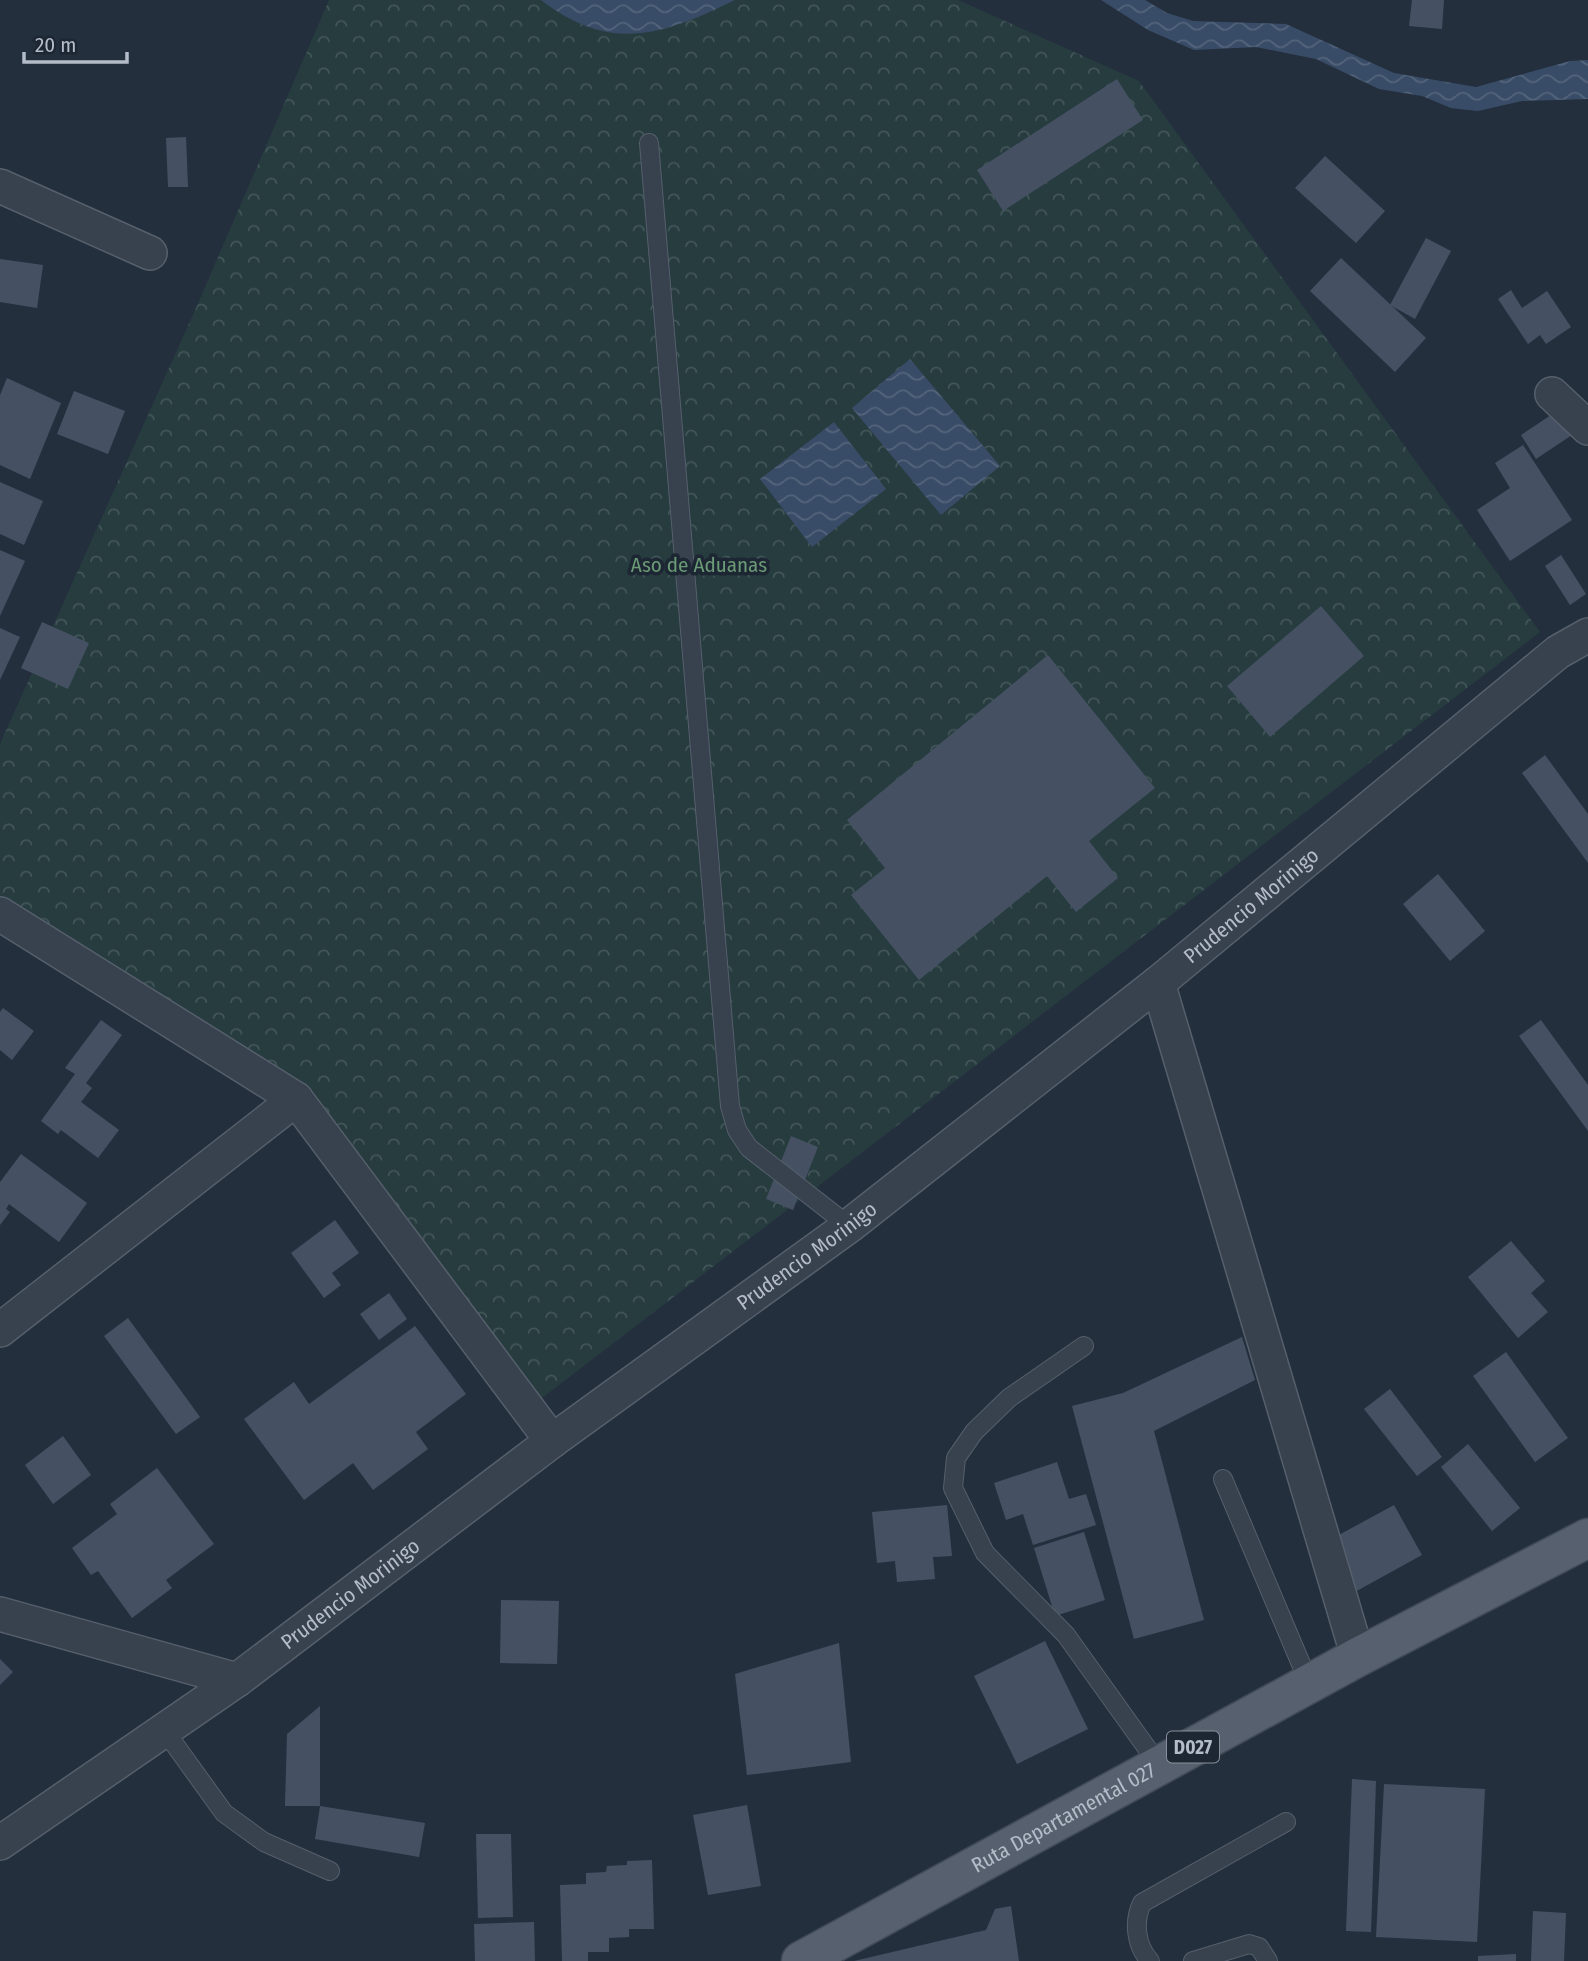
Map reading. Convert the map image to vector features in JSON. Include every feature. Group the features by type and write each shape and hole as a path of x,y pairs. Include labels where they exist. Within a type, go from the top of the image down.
{"main road":[{"name":"Ruta Departamental 027","path":"801,1961 1357,1657 1588,1538"}],"street":[{"path":"0,186 150,253"},
{"path":"1552,394 1588,428"},
{"name":"Prudencio Morinigo","path":"0,1843 237,1680 552,1441 849,1226 1158,983 1558,652 1588,635"},
{"path":"0,914 296,1099 552,1441"},
{"path":"1158,983 1357,1657"},
{"path":"0,1330 296,1099"},
{"path":"0,1614 237,1680"}],"lane":[{"path":"649,143 730,1106 737,1130 749,1148 849,1226"},
{"path":"1084,1346 1009,1398 974,1432 956,1458 953,1488 985,1553 1066,1635 1159,1765"},
{"path":"1223,1479 1309,1683"},
{"path":"165,1731 224,1812 264,1842 330,1871"},
{"path":"1150,1961 1142,1951 1137,1934 1137,1918 1142,1903 1286,1822"},
{"path":"1193,1961 1249,1944 1259,1947 1268,1961"}],"green space":[{"name":"Aso de Aduanas","path":"329,0 958,0 1139,81 1540,632 542,1398 292,1078 0,901 0,744 196,308"}],"water":[{"path":"541,0 735,0 660,30 614,33 591,28 566,17"},
{"path":"1101,0 1145,0 1167,13 1193,21 1286,24 1394,73 1476,87 1570,61 1588,60 1588,99 1522,101 1478,111 1451,108 1422,96 1379,89 1316,59 1256,47 1194,50 1148,30"},
{"path":"910,359 1000,466 941,515 852,408"},
{"path":"834,422 886,489 812,547 760,479"}],"building":[{"path":"1412,0 1444,0 1442,29 1409,26"},
{"path":"1117,79 1143,120 1003,211 977,170"},
{"path":"186,137 188,187 168,187 166,138"},
{"path":"1325,156 1385,211 1356,243 1295,188"},
{"path":"1426,238 1451,251 1415,319 1390,305"},
{"path":"1341,258 1426,338 1395,372 1310,291"},
{"path":"0,259 43,265 37,308 0,302"},
{"path":"1511,290 1522,308 1547,291 1571,327 1546,344 1540,335 1528,344 1498,299"},
{"path":"7,378 61,403 30,479 0,465 0,395"},
{"path":"74,391 125,411 108,454 57,434"},
{"path":"1563,407 1578,431 1536,459 1521,435"},
{"path":"1523,445 1572,520 1510,561 1477,510 1510,488 1495,463"},
{"path":"0,482 43,501 24,545 0,534"},
{"path":"0,550 25,561 0,616"},
{"path":"1561,555 1586,594 1570,605 1545,566"},
{"path":"1321,606 1364,656 1270,737 1227,686"},
{"path":"42,622 89,643 68,689 21,668"},
{"path":"0,628 20,637 0,680"},
{"path":"1048,655 1155,788 1089,841 1118,878 1076,912 1047,876 919,980 851,895 885,868 847,820"},
{"path":"1545,755 1588,814 1588,863 1522,773"},
{"path":"1438,874 1485,931 1450,961 1403,904"},
{"path":"3,1008 34,1031 12,1060 0,1050 0,1012"},
{"path":"101,1020 122,1035 86,1083 92,1088 81,1102 119,1130 98,1158 61,1130 58,1134 41,1121 75,1074 65,1068"},
{"path":"1541,1020 1588,1085 1588,1131 1519,1036"},
{"path":"791,1136 818,1147 793,1210 766,1199"},
{"path":"21,1154 87,1203 59,1242 9,1204 6,1209 10,1212 0,1225 0,1182"},
{"path":"335,1220 359,1253 332,1273 341,1285 324,1298 291,1253"},
{"path":"1511,1241 1545,1281 1531,1293 1548,1312 1518,1338 1468,1277"},
{"path":"389,1293 407,1319 379,1340 360,1314"},
{"path":"128,1318 200,1417 176,1434 104,1336"},
{"path":"415,1326 466,1394 416,1432 428,1449 373,1490 353,1463 304,1500 244,1419 294,1382 309,1404"},
{"path":"1242,1337 1255,1380 1154,1431 1204,1620 1134,1639 1072,1406 1123,1393"},
{"path":"1506,1352 1568,1438 1535,1462 1473,1376"},
{"path":"1390,1389 1442,1457 1417,1476 1364,1409"},
{"path":"63,1436 91,1475 53,1504 25,1465"},
{"path":"1468,1444 1520,1508 1492,1531 1441,1467"},
{"path":"1057,1462 1069,1499 1086,1494 1096,1525 1033,1545 1023,1514 1006,1520 994,1483"},
{"path":"157,1468 214,1544 166,1580 172,1588 132,1618 98,1571 91,1575 72,1548 117,1514 110,1504"},
{"path":"947,1505 952,1556 933,1557 935,1579 897,1582 895,1561 877,1563 872,1512"},
{"path":"1394,1505 1422,1555 1353,1593 1326,1542"},
{"path":"1084,1532 1105,1600 1055,1616 1034,1548"},
{"path":"501,1600 559,1601 557,1664 500,1663"},
{"path":"1045,1641 1088,1729 1017,1764 974,1676"},
{"path":"839,1643 851,1762 747,1775 735,1674"},
{"path":"0,1659 13,1672 0,1685"},
{"path":"320,1706 320,1806 285,1806 287,1734"},
{"path":"1352,1779 1376,1781 1371,1932 1346,1931"},
{"path":"1384,1784 1485,1789 1477,1942 1376,1937"},
{"path":"747,1805 761,1886 708,1895 693,1815"},
{"path":"320,1806 425,1823 419,1857 315,1839"},
{"path":"476,1834 511,1834 513,1917 478,1918"},
{"path":"652,1860 654,1929 629,1929 629,1937 609,1938 609,1952 588,1952 588,1961 562,1961 560,1885 586,1884 586,1873 606,1872 607,1866 627,1865 627,1861"},
{"path":"1011,1906 1019,1961 854,1961 986,1930 995,1909"},
{"path":"1533,1911 1566,1913 1564,1961 1531,1961"},
{"path":"534,1922 535,1961 475,1961 474,1924"},
{"path":"1516,1954 1516,1961 1478,1961 1478,1956"}]}
